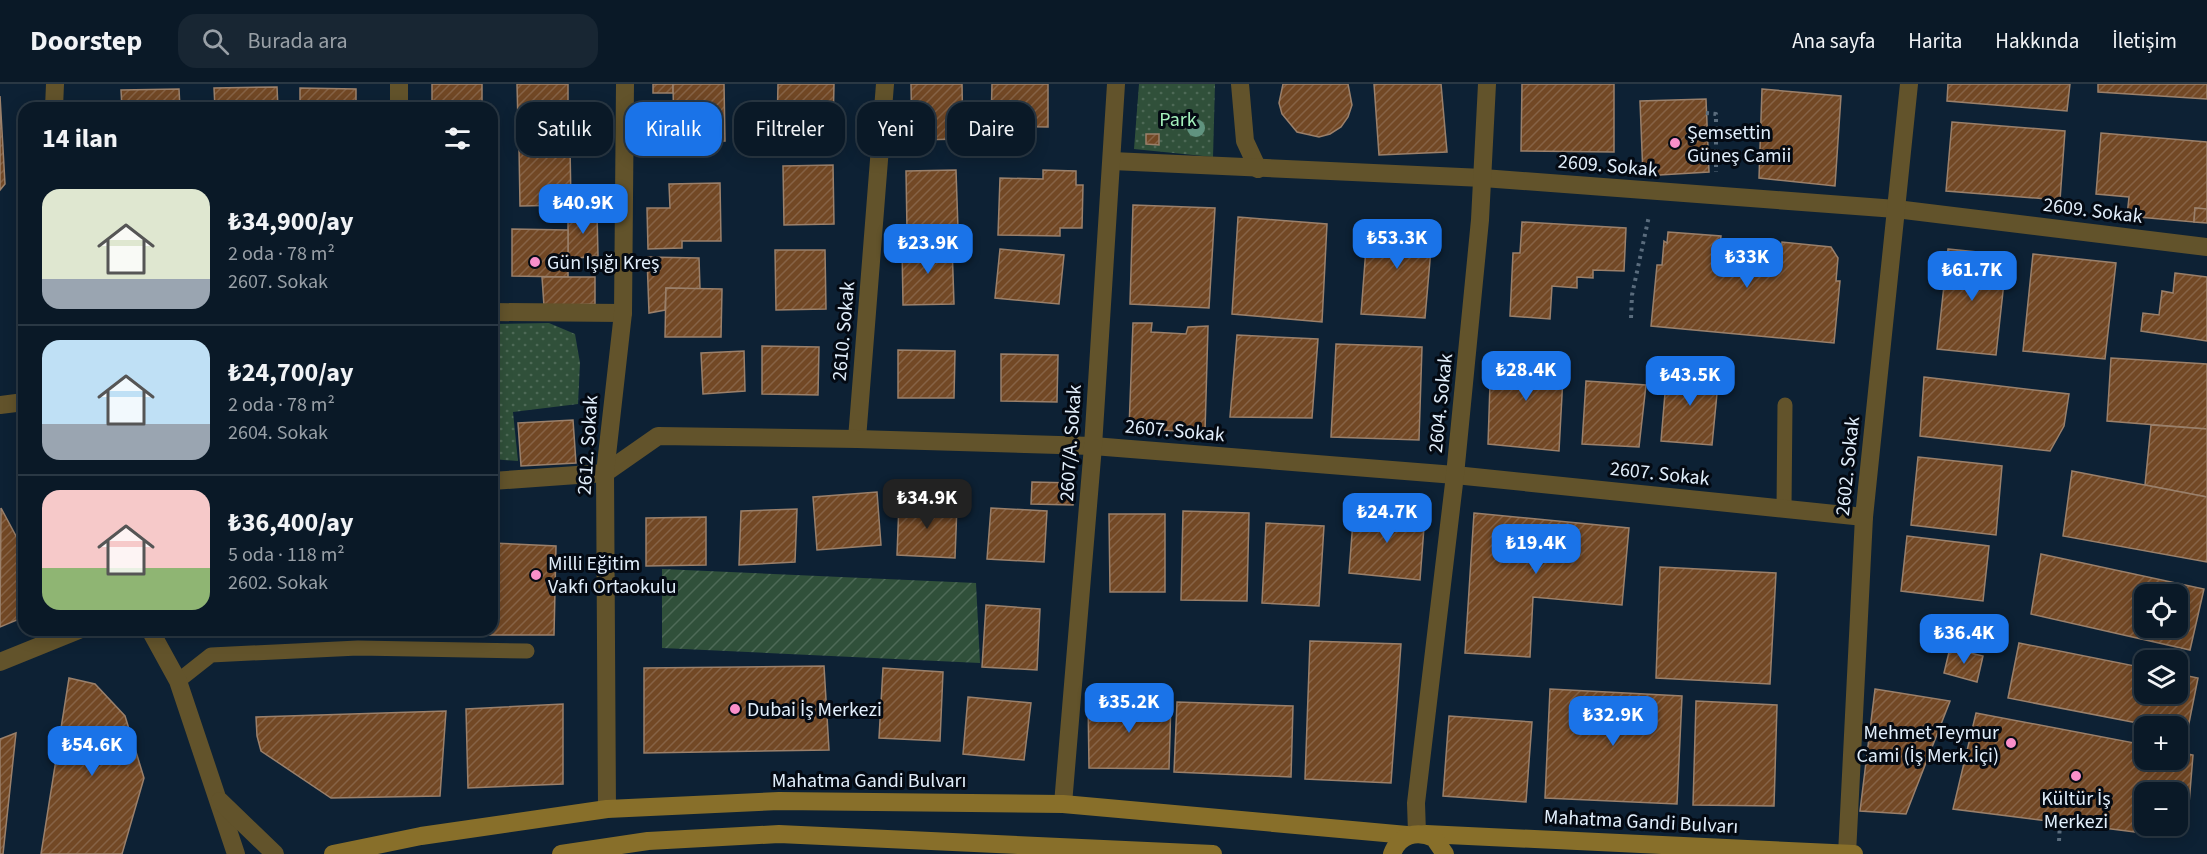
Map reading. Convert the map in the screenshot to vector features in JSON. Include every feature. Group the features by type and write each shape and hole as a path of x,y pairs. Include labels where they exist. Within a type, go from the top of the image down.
{"main road":[{"name":"Mahatma Gandi Bulvarı","path":"333,854 421,836 607,810 779,801 1063,804 1417,834 1854,854"},
{"path":"561,854 648,841 779,834 1062,850 1213,854"},
{"path":"1392,854 1394,847 1417,834 1441,844 1445,854"}],"street":[{"path":"54,102 55,84"},
{"path":"399,84 399,102"},
{"name":"2612. Sokak","path":"607,810 605,473 623,313 625,84"},
{"name":"2610. Sokak","path":"857,438 885,84"},
{"name":"2607/A. Sokak","path":"1063,804 1093,446 1116,84"},
{"path":"1240,84 1245,141 1258,169"},
{"name":"2604. Sokak","path":"1417,834 1416,802 1455,475 1483,178 1487,84"},
{"name":"2602. Sokak","path":"1847,854 1864,516 1909,84"},
{"name":"2609. Sokak","path":"1112,161 1483,178 1896,209 2207,247"},
{"path":"498,312 623,313"},
{"path":"0,405 18,403"},
{"name":"2607. Sokak","path":"605,473 658,436 857,438 1093,446 1455,475 1864,516"},
{"path":"498,481 605,473"},
{"path":"0,662 64,636"},
{"path":"153,636 178,681 236,854"},
{"path":"218,798 275,854"}],"lane":[{"path":"1784,508 1785,405"},
{"path":"178,681 211,655 358,648 527,651"}],"path":[{"path":"1707,113 1716,114 1715,196"},
{"path":"1631,318 1632,295 1647,232 1652,191"},
{"path":"2059,842 2060,823"}],"green space":[{"name":"Park","path":"1139,84 1215,84 1213,157 1134,149"},
{"path":"549,323 575,334 580,363 578,404 513,412 518,461 498,459 498,324"},
{"path":"662,569 976,583 980,663 662,648"}],"building":[{"path":"432,84 482,84 482,102 432,102"},
{"path":"517,84 568,84 568,102 517,102"},
{"path":"653,84 673,84 673,93 653,93"},
{"path":"673,84 724,84 725,141 722,141 722,102 673,102"},
{"path":"778,84 834,84 834,102 778,102"},
{"path":"911,84 962,84 962,102 947,102 947,139 935,140 935,102 911,102"},
{"path":"992,84 1048,84 1048,127 1035,127 1035,102 992,102"},
{"path":"1283,84 1348,84 1352,105 1348,117 1341,127 1330,134 1319,137 1297,132 1282,114 1279,103"},
{"path":"1374,84 1441,84 1447,152 1379,155"},
{"path":"1522,84 1614,84 1614,152 1521,151"},
{"path":"1948,84 2070,84 2067,111 1947,101"},
{"path":"2098,84 2207,84 2207,99 2098,92"},
{"path":"277,87 278,102 215,102 214,88"},
{"path":"300,88 356,89 356,102 300,102"},
{"path":"179,89 180,102 122,102 121,90"},
{"path":"1762,89 1841,96 1835,186 1759,178"},
{"path":"0,96 5,184 0,190"},
{"name":"Şemsettin Güneş Camii","path":"1706,99 1709,172 1643,176 1640,101"},
{"path":"1952,122 2065,131 2060,200 1946,191"},
{"path":"2101,133 2207,142 2207,209 2195,208 2194,222 2127,216 2129,197 2096,194"},
{"path":"1146,134 1159,134 1159,145 1146,144"},
{"path":"519,156 570,156 571,205 520,206"},
{"path":"833,165 834,224 784,225 783,166"},
{"path":"956,170 958,229 907,230 906,171"},
{"path":"1043,170 1076,171 1076,185 1083,185 1082,228 1060,228 1060,236 998,235 1000,178 1043,179"},
{"path":"720,183 721,241 682,241 682,248 648,249 647,208 670,208 669,184"},
{"path":"1133,205 1215,208 1209,308 1130,304"},
{"path":"2195,208 2207,209 2207,223 2194,222"},
{"path":"597,212 598,256 568,259 568,213"},
{"path":"1238,217 1327,224 1322,322 1232,314"},
{"path":"1368,222 1433,226 1425,318 1361,314"},
{"path":"1522,222 1626,228 1624,271 1593,270 1593,278 1577,277 1577,288 1552,286 1550,319 1510,316 1513,253 1520,253"},
{"path":"512,229 568,230 568,277 512,276"},
{"path":"1668,232 1721,236 1720,245 1781,251 1782,242 1831,247 1838,258 1836,281 1840,281 1834,343 1651,326 1657,265 1662,265 1664,241 1667,243"},
{"path":"952,245 954,304 903,305 902,246"},
{"path":"1000,249 1064,255 1059,304 995,298"},
{"path":"1948,249 2007,255 1996,355 1937,349"},
{"path":"775,250 825,250 826,309 776,310"},
{"path":"2033,254 2116,263 2105,359 2023,351"},
{"path":"647,257 699,258 700,289 666,288 665,310 649,313"},
{"path":"2175,273 2207,277 2207,341 2141,331 2143,313 2159,315 2162,291 2173,293"},
{"path":"542,277 595,277 595,304 544,306"},
{"path":"666,288 722,289 721,337 665,337"},
{"path":"1133,323 1152,323 1151,332 1186,334 1188,327 1208,326 1205,432 1129,429"},
{"path":"1237,335 1318,339 1312,418 1230,417"},
{"path":"1336,344 1422,347 1419,440 1331,437"},
{"path":"762,346 819,347 818,395 762,394"},
{"path":"898,350 955,351 954,398 898,398"},
{"path":"744,351 745,391 703,394 701,353"},
{"path":"1001,354 1058,355 1057,402 1001,401"},
{"path":"1491,354 1564,358 1559,451 1488,444"},
{"path":"2111,358 2207,364 2207,429 2107,421"},
{"path":"1667,369 1719,373 1712,445 1661,441"},
{"path":"1924,377 2069,394 2064,426 2050,451 1920,436"},
{"path":"1586,381 1646,385 1639,447 1582,444"},
{"path":"573,420 576,463 521,466 518,423"},
{"path":"2151,425 2207,429 2207,497 2145,485"},
{"path":"1918,457 2002,466 1996,535 1911,525"},
{"path":"2072,471 2207,497 2207,562 2063,536"},
{"path":"1032,482 1074,483 1073,505 1031,504"},
{"path":"877,492 881,545 817,550 813,497"},
{"path":"899,503 957,505 955,558 897,555"},
{"path":"1,508 18,540 18,620 0,627"},
{"path":"991,508 1047,511 1044,562 987,559"},
{"path":"1354,508 1425,514 1420,580 1349,573"},
{"path":"797,509 795,562 739,565 741,511"},
{"path":"1183,511 1249,513 1247,601 1181,600"},
{"path":"1474,513 1629,528 1622,605 1533,597 1530,657 1465,653"},
{"path":"1109,514 1165,514 1165,592 1110,592"},
{"path":"706,517 706,565 646,566 646,518"},
{"path":"1266,523 1324,526 1319,606 1262,603"},
{"path":"1907,536 1989,546 1983,601 1901,591"},
{"path":"498,543 556,546 554,635 498,635"},
{"path":"2041,554 2181,584 2134,584 2134,637 2031,614"},
{"path":"1660,567 1776,573 1770,684 1656,678"},
{"path":"2188,586 2204,589 2190,650 2137,638 2188,638"},
{"path":"986,605 1040,609 1037,670 982,667"},
{"path":"1310,641 1401,644 1391,783 1305,779"},
{"path":"2019,643 2134,666 2134,704 2188,704 2188,676 2198,678 2188,728 2188,716 2134,716 2134,722 2008,698"},
{"path":"1950,648 1983,656 1977,682 1944,673"},
{"name":"Dubai İş Merkezi","path":"824,666 829,750 644,753 644,668"},
{"path":"883,668 943,672 940,741 879,738"},
{"path":"69,678 95,684 125,716 144,778 122,854 41,854"},
{"path":"1550,689 1682,696 1677,804 1545,798"},
{"path":"1875,689 1950,701 1906,814 1860,811"},
{"path":"968,697 1031,703 1024,760 963,754"},
{"path":"1088,698 1171,700 1169,769 1089,768"},
{"path":"1696,701 1777,705 1774,806 1693,805"},
{"path":"1177,702 1293,706 1291,777 1174,772"},
{"path":"563,704 563,784 468,788 466,709"},
{"path":"446,711 440,796 331,798 261,751 257,736 256,717"},
{"name":"Kültür İş Merkezi","path":"1976,713 2134,743 2134,770 2188,770 2188,754 2193,755 2188,816 2188,782 2134,782 2134,832 1953,809"},
{"path":"1449,716 1532,722 1526,802 1443,796"},
{"path":"16,733 3,854 0,854 0,739"}],"place":[{"name":"Şemsettin Güneş Camii","path":"1675,143"},
{"name":"Gün Işığı Kreş","path":"535,262"},
{"name":"Milli Eğitim Vakfı Ortaokulu","path":"536,575"},
{"name":"Dubai İş Merkezi","path":"735,709"},
{"name":"Mehmet Teymur Cami (İş Merk.İçi)","path":"2011,743"},
{"name":"Kültür İş Merkezi","path":"2076,776"}]}
